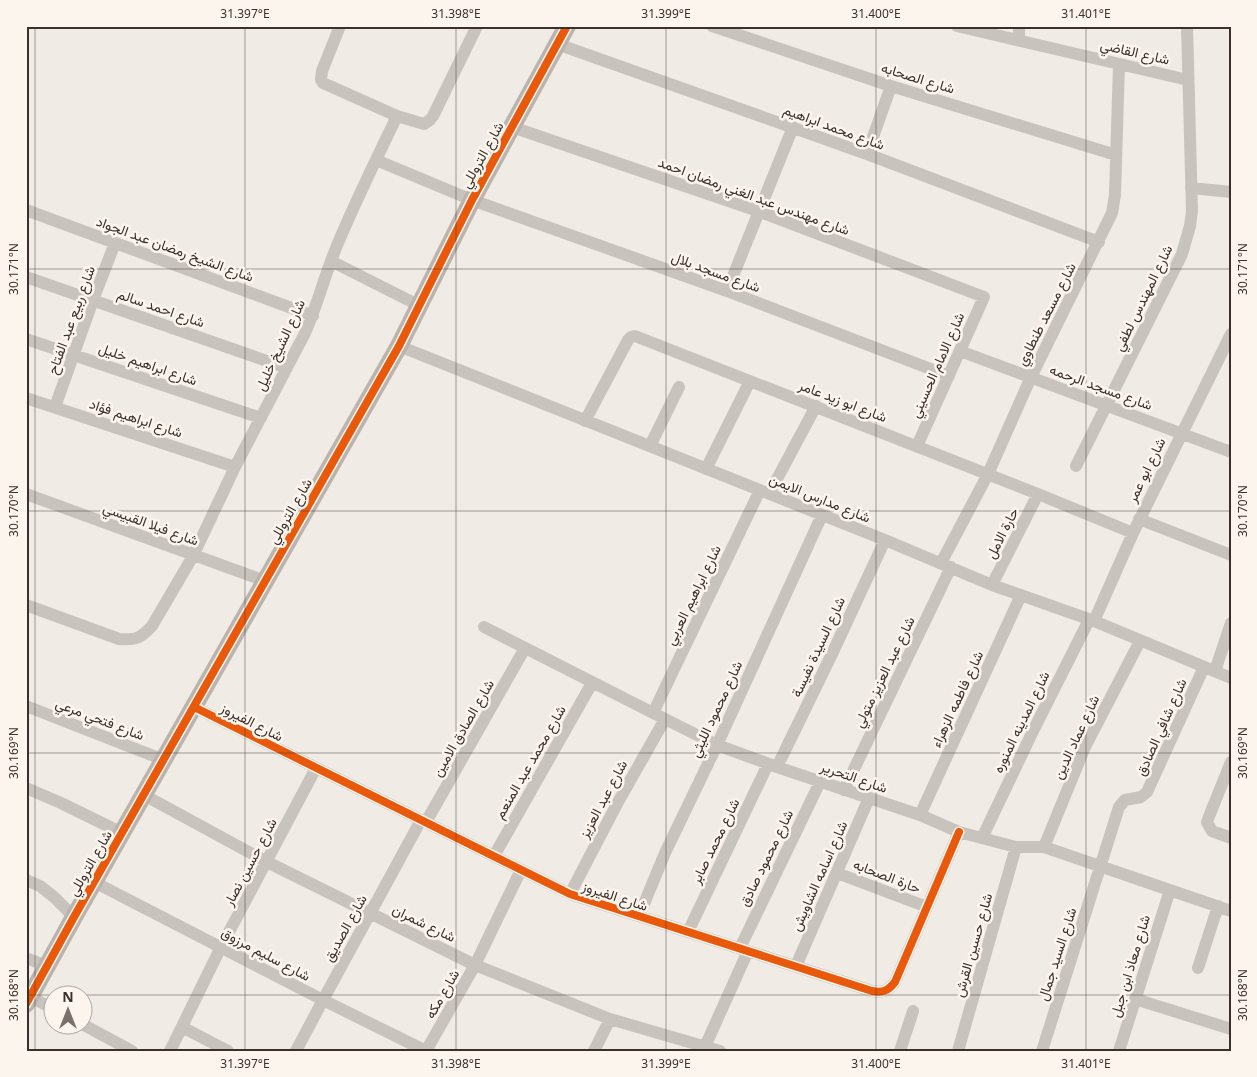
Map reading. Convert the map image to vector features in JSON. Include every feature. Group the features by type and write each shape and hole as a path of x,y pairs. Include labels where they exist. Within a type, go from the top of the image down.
{"street":[{"path":"340,26 322,71 321,80 323,84 397,116 424,124 433,116 477,26"},
{"name":"شارع التروللي","path":"28,1000 399,346 472,200 567,26"},
{"name":"شارع الصحابه","path":"712,26 890,86 1116,155"},
{"name":"شارع القاضي","path":"957,26 1188,80"},
{"path":"1019,26 1019,40"},
{"name":"شارع المهندس لطفي","path":"1076,466 1182,254 1190,226 1192,211 1187,26"},
{"name":"شارع محمد ابراهيم","path":"557,44 867,154 1099,242"},
{"name":"شارع مسعد طنطاوي","path":"946,565 1031,377 1112,213 1114,204 1119,64"},
{"path":"867,154 890,86"},
{"name":"شارع الشيخ خليل","path":"26,605 119,639 131,640 143,635 152,626 193,556 235,467 313,316 339,240 397,116"},
{"name":"شارع مهندس عبد الغني رمضان احمد","path":"512,128 758,211 984,297"},
{"path":"727,291 792,128"},
{"name":"شارع مسجد بلال","path":"376,160 472,200 727,291 949,376"},
{"path":"1191,188 1231,192"},
{"name":"شارع الشيخ رمضان عبد الجواد","path":"26,210 313,316"},
{"name":"شارع ربيع عبد الفتاح","path":"55,407 93,300 116,243"},
{"path":"331,261 418,305"},
{"name":"شارع احمد سالم","path":"26,276 287,368"},
{"name":"شارع الامام الحسيني","path":"917,446 984,297"},
{"name":"شارع ابو عمر","path":"1092,621 1132,533 1231,334"},
{"name":"شارع ابو زيد عامر","path":"585,420 628,340 635,336 988,474 1132,533"},
{"name":"شارع ابراهيم خليل","path":"26,339 261,418"},
{"name":"شارع مدارس الايمن","path":"399,346 885,540 992,585 1092,621 1231,678"},
{"name":"شارع مسجد الرحمه","path":"960,351 1231,452"},
{"path":"706,469 750,381"},
{"path":"650,446 679,387"},
{"name":"شارع ابراهيم فؤاد","path":"26,398 235,467"},
{"name":"شارع ابراهيم العربي","path":"653,713 764,492 816,406"},
{"name":"شارع فيلا القبيسي","path":"26,494 265,581"},
{"name":"حارة الامل","path":"992,585 1038,494"},
{"name":"شارع محمود الليثي","path":"639,916 665,853 717,745 822,515"},
{"path":"1139,519 1231,555"},
{"name":"شارع السيدة نفيسة","path":"772,766 832,654 885,540"},
{"name":"شارع عبد العزيز متولي","path":"844,790 946,565"},
{"name":"شارع فاطمه الزهراء","path":"920,815 1021,595"},
{"name":"شارع المدينه المنوره","path":"982,838 1034,729 1092,621"},
{"name":"شارع شافي الصادق","path":"1101,867 1122,803 1130,798 1141,797 1147,792 1210,669 1231,623"},
{"name":"شارع التحرير","path":"484,628 717,745 772,766 920,815 959,832 1016,847 1044,847 1231,910"},
{"name":"شارع عماد الدين","path":"1044,847 1085,747 1140,640"},
{"name":"شارع الصادق الامين","path":"424,821 525,648"},
{"name":"شارع محمد عبد المنعم","path":"494,856 592,683"},
{"name":"شارع فتحي مرعي","path":"26,706 164,760"},
{"name":"شارع الفيروز","path":"194,707 570,894 872,991 881,992 889,989 894,982 959,832"},
{"name":"شارع عبد العزيز","path":"570,894 618,802 665,719"},
{"path":"1231,762 1207,822 1212,831 1231,838"},
{"name":"شارع محمد صابر","path":"688,932 772,766"},
{"name":"شارع حسين نصار","path":"170,1051 221,947 316,768"},
{"name":"شارع محمود صادق","path":"704,1048 744,950 820,782"},
{"path":"26,788 122,833"},
{"name":"شارع شمران","path":"144,795 267,862 475,965 610,1019 704,1048 720,1051"},
{"name":"شارع اسامه الشاويش","path":"796,966 870,798"},
{"name":"شارع الصديق","path":"296,1051 370,914 424,821"},
{"name":"شارع حسين القرش","path":"958,1051 1016,847"},
{"name":"شارع السيد جمال","path":"1042,1051 1101,867"},
{"name":"شارع مكه","path":"426,1051 475,965 522,870"},
{"name":"حارة الصحابه","path":"837,873 927,907"},
{"path":"26,880 40,886 74,917"},
{"name":"شارع سليم مرزوق","path":"94,882 426,1051"},
{"name":"شارع معاذ ابن جبل","path":"1119,1051 1170,890"},
{"path":"1198,968 1218,906"},
{"path":"26,958 47,966"},
{"path":"1135,999 1231,1029"},
{"path":"28,1000 42,1005"},
{"path":"900,1051 913,1011"},
{"path":"594,1051 610,1019"},
{"path":"182,1027 228,1051"},
{"path":"92,1029 132,1051"}],"cycle path":[{"path":"26,1004 399,346 472,200 567,26"},
{"path":"194,707 570,894 872,991 885,991 895,982 959,832"}]}
